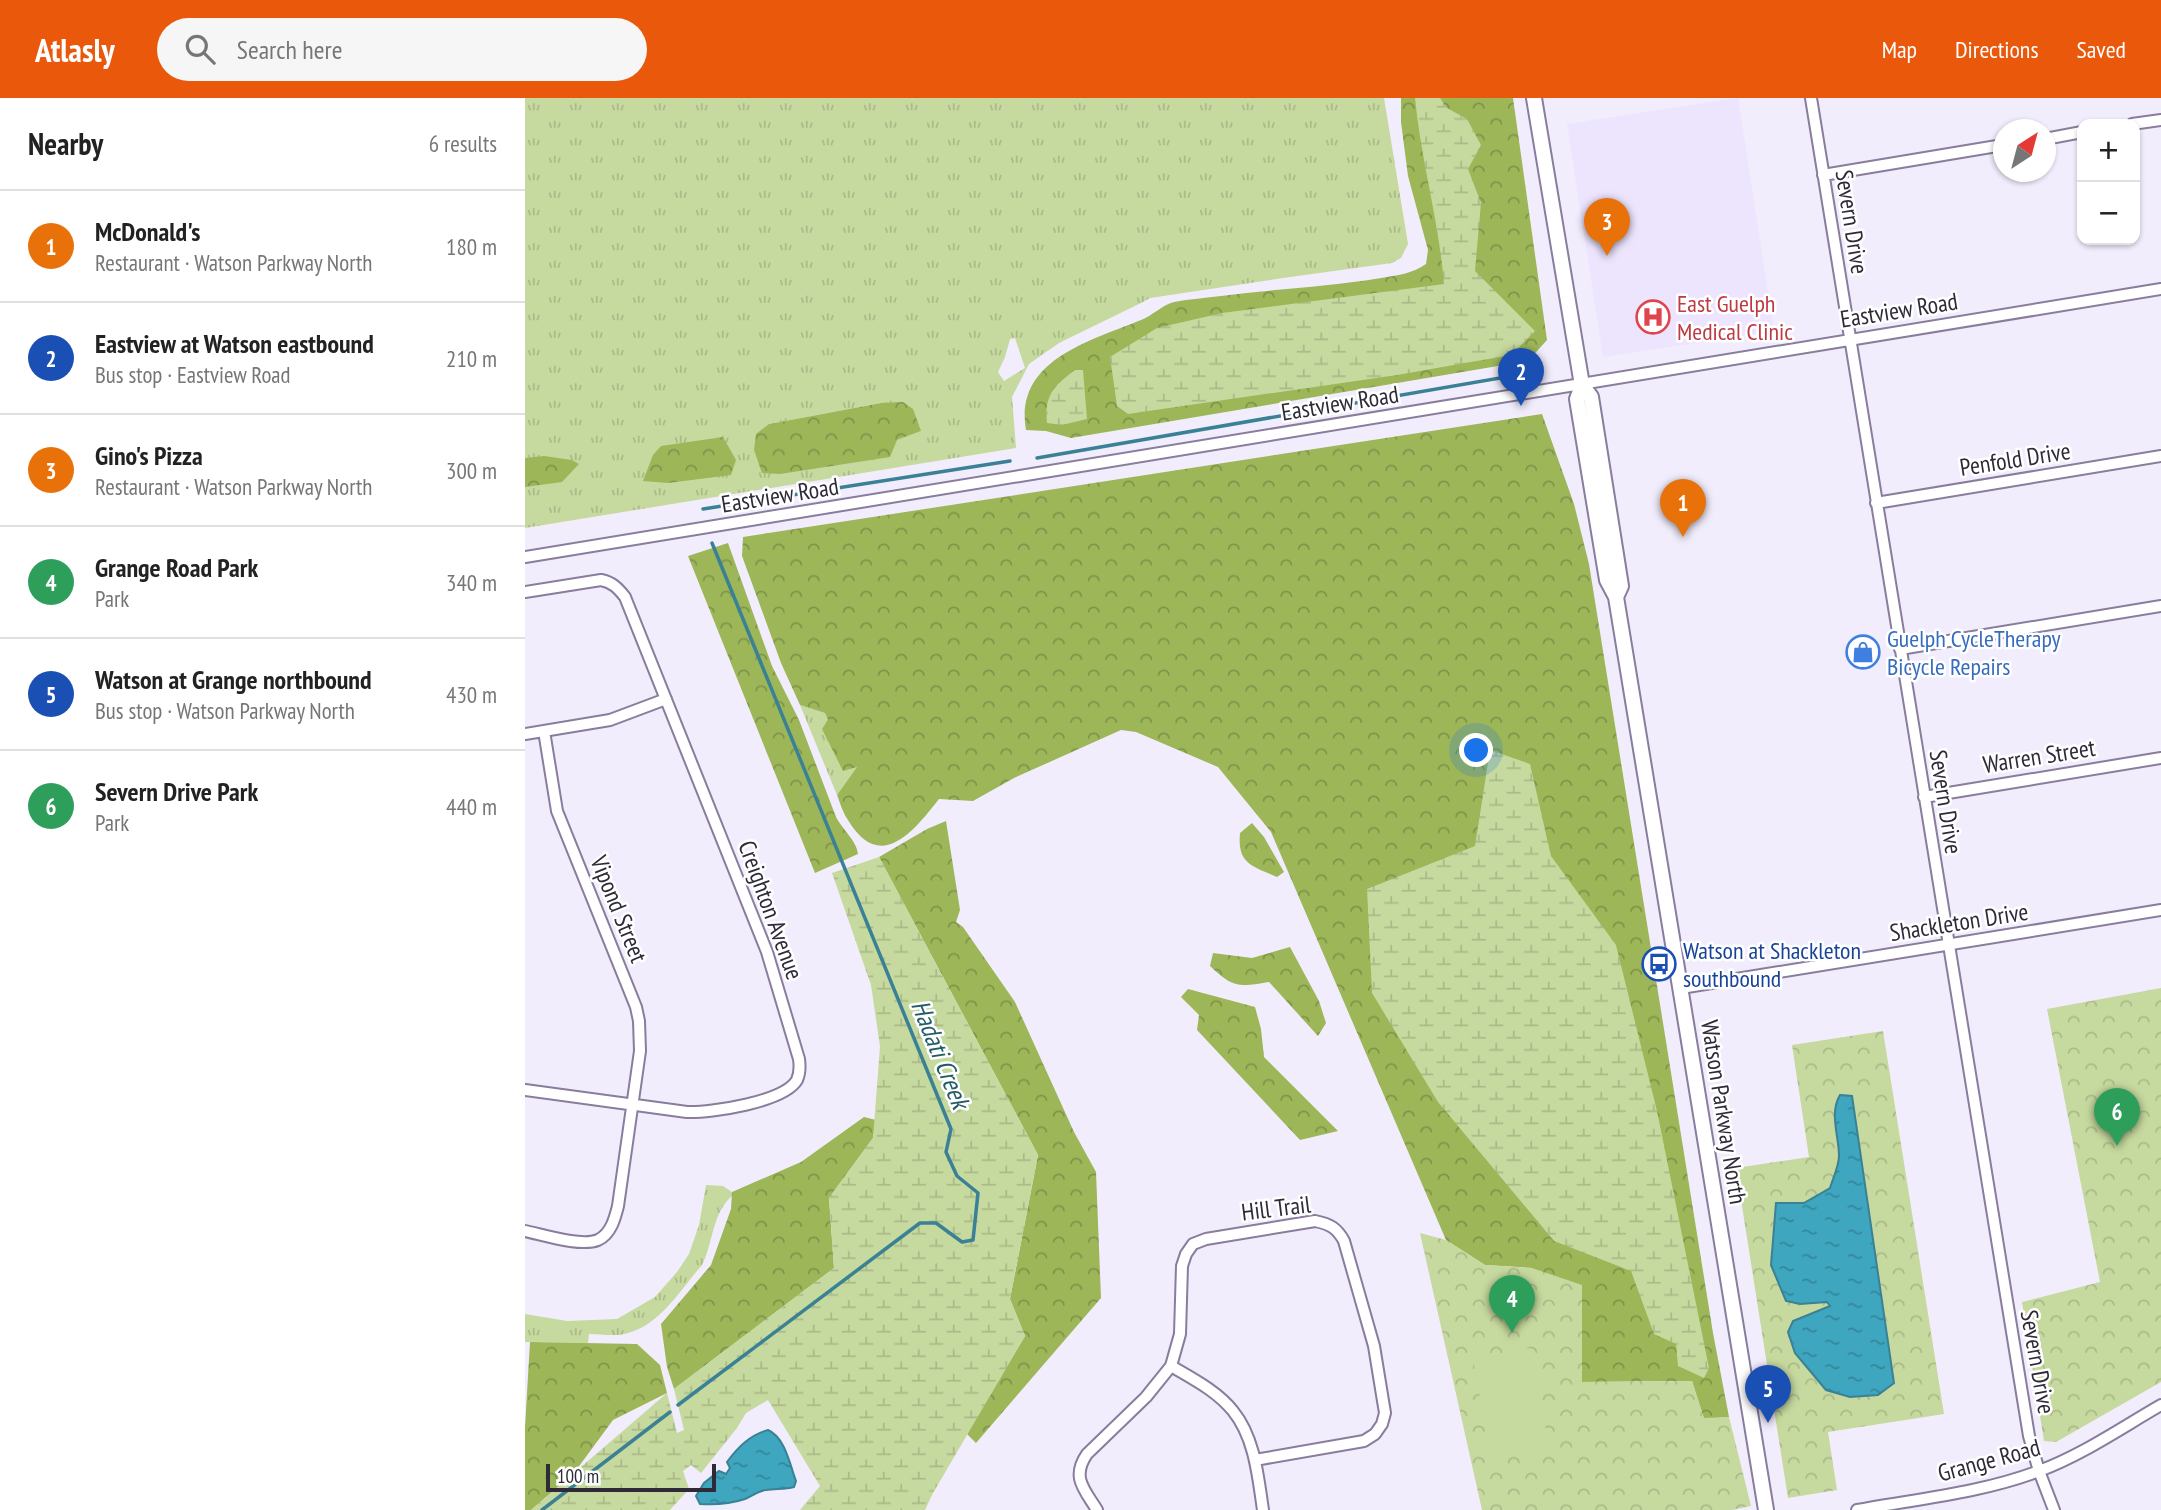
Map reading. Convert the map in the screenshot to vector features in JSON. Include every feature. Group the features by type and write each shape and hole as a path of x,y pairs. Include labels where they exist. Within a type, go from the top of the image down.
{"main road":[{"name":"Watson Parkway North","path":"1534,98 1582,384 1577,399 1607,580 1616,597 1766,1510"}],"street":[{"name":"Severn Drive","path":"1811,98 2029,1436 2054,1510"},
{"path":"2140,123 2161,120"},
{"path":"2056,137 2077,133"},
{"path":"1823,175 1993,147"},
{"name":"Eastview Road","path":"525,557 2161,289"},
{"name":"Penfold Drive","path":"1875,503 2161,456"},
{"name":"Creighton Avenue","path":"525,592 594,580 608,581 625,597 767,952 800,1068 797,1080 779,1095 722,1111 687,1112 525,1090"},
{"path":"1900,649 2161,606"},
{"path":"525,734 610,720 666,699"},
{"name":"Vipond Street","path":"525,1231 583,1242 600,1239 609,1230 618,1206 640,1051 636,1007 557,811 544,731"},
{"name":"Warren Street","path":"1924,797 2161,758"},
{"name":"Shackleton Drive","path":"1681,988 2161,910"},
{"name":"Hill Trail","path":"1097,1510 1081,1486 1081,1463 1087,1454 1146,1398 1171,1366 1180,1334 1182,1266 1193,1244 1206,1239 1315,1221 1332,1226 1344,1241 1374,1346 1385,1413 1375,1434 1364,1441 1255,1460"},
{"path":"1171,1366 1209,1390 1234,1412 1246,1433 1255,1460 1263,1510"},
{"name":"Grange Road","path":"1857,1510 1985,1487 2039,1471 2161,1405"}],"shaded area":[{"path":"1738,98 1774,331 1603,357 1567,124"}],"green space":[{"path":"525,98 1384,98 1408,244 1401,258 1392,263 1150,298 1059,343 1029,364 1012,397 1016,448 525,528","holes":["1015,338 1025,368 1004,381 998,372 1010,339","881,403 921,431 897,440 769,424"]},
{"path":"1401,98 1513,98 1547,340 1528,361 1071,438 1046,431 1026,430 1025,406 1032,386 1044,370 1079,346 1145,318 1170,303 1361,281 1404,274 1426,264 1428,250 1408,176 1401,122"},
{"path":"1415,98 1440,98 1447,108 1467,119 1481,145 1468,169 1481,203 1475,271 1535,331 1511,355 1397,375 1128,414 1117,406 1110,357 1157,328 1222,313 1444,284"},
{"path":"1075,370 1083,370 1087,419 1062,425 1047,423 1047,405 1052,392"},
{"path":"903,402 913,409 921,431 897,440 890,457 780,474 762,473 754,450 756,434 769,424 881,403"},
{"path":"1542,414 1574,504 1589,564 1713,1333 1729,1417 1704,1419 1692,1381 1582,1382 1532,1268 1485,1265 1446,1240 1271,832 1218,767 1136,732 1121,730 1014,778 973,801 939,799 908,834 884,846 872,844 860,836 848,820 837,795 857,767 843,771 822,729 828,720 825,713 800,705 781,663 742,556 743,537"},
{"path":"723,437 736,460 731,475 668,483 643,481 653,455 661,446"},
{"path":"544,456 572,460 579,464 562,482 525,487 525,458"},
{"path":"728,543 772,666 799,720 836,817 857,849 858,854 815,873 688,556"},
{"path":"800,705 825,713 858,766 837,795"},
{"path":"1490,750 1530,764 1551,856 1616,945 1657,1111 1709,1368 1704,1378 1678,1366 1676,1344 1654,1334 1631,1271 1554,1241 1438,1102 1372,993 1367,889 1475,846"},
{"path":"946,821 960,910 956,922 963,927 1015,1002 1074,1132 1096,1172 1101,1298 976,1443 967,1434 1025,1336 1010,1299 1038,1155 879,857"},
{"path":"1252,823 1264,837 1284,872 1277,877 1244,858 1240,833"},
{"path":"879,857 1038,1155 1010,1299 1025,1336 925,1510 800,1510 820,1486 768,1400 746,1413 701,1473 691,1465 683,1471 689,1489 670,1510 531,1510 667,1393 677,1433 684,1430 674,1389 834,1268 829,1198 873,1138 880,1046 871,985 832,873"},
{"path":"1290,947 1319,1001 1326,1023 1318,1036 1269,982 1237,984 1210,966 1213,953 1252,958"},
{"path":"2161,988 2161,1382 2056,1442 2044,1441 2022,1302 2100,1282 2047,1009"},
{"path":"1188,989 1255,1007 1264,1057 1338,1131 1300,1140 1197,1030 1199,1015 1181,997"},
{"path":"1883,1031 1944,1414 1828,1432 1837,1490 1788,1498 1736,1168 1809,1157 1792,1045"},
{"path":"864,1117 876,1120 873,1138 829,1198 834,1268 674,1389 667,1367 661,1324 711,1265 731,1209 732,1192 801,1162"},
{"path":"706,1185 723,1186 732,1192 732,1196 720,1211 702,1265 660,1314 640,1329 628,1333 589,1334 588,1343 525,1342 525,1314 567,1321 617,1319 655,1297 689,1254 699,1225"},
{"path":"1420,1233 1446,1240 1485,1265 1532,1268 1582,1285 1582,1382 1692,1381 1704,1418 1729,1417 1751,1506 1732,1510 1482,1510"},
{"path":"530,1342 637,1344 660,1365 667,1393 613,1420 574,1473 531,1510 525,1510 525,1427"},
{"path":"1531,1348 1549,1447 1491,1458 1473,1359"}],"water":[{"path":"1840,1095 1852,1096 1894,1383 1878,1395 1850,1397 1826,1390 1795,1353 1788,1332 1793,1321 1830,1306 1827,1302 1800,1304 1786,1301 1771,1265 1776,1203 1804,1203 1830,1188 1839,1160 1835,1109"},
{"path":"768,1430 779,1439 786,1452 796,1481 794,1487 763,1491 728,1503 700,1504 696,1496 704,1483 719,1471 726,1474 730,1468 727,1462 740,1447 750,1438"}],"waterway":[{"path":"1037,458 1540,371"},
{"path":"703,509 1010,461"},
{"name":"Hadati Creek","path":"678,1405 920,1223 936,1223 962,1242 973,1240 978,1193 957,1176 946,1152 951,1129 712,543"},
{"name":"Hadati Creek","path":"542,1510 670,1412"}],"place":[{"name":"Gino's Pizza","path":"1607,256"},
{"name":"East Guelph Medical Clinic","path":"1653,317"},
{"name":"Eastview at Watson eastbound","path":"1521,406"},
{"name":"McDonald's","path":"1683,537"},
{"name":"Guelph CycleTherapy Bicycle Repairs","path":"1863,652"},
{"name":"Watson at Shackleton southbound","path":"1659,964"},
{"name":"Severn Drive Park","path":"2117,1146"},
{"name":"Grange Road Park","path":"1512,1333"},
{"name":"Watson at Grange northbound","path":"1768,1423"}]}
